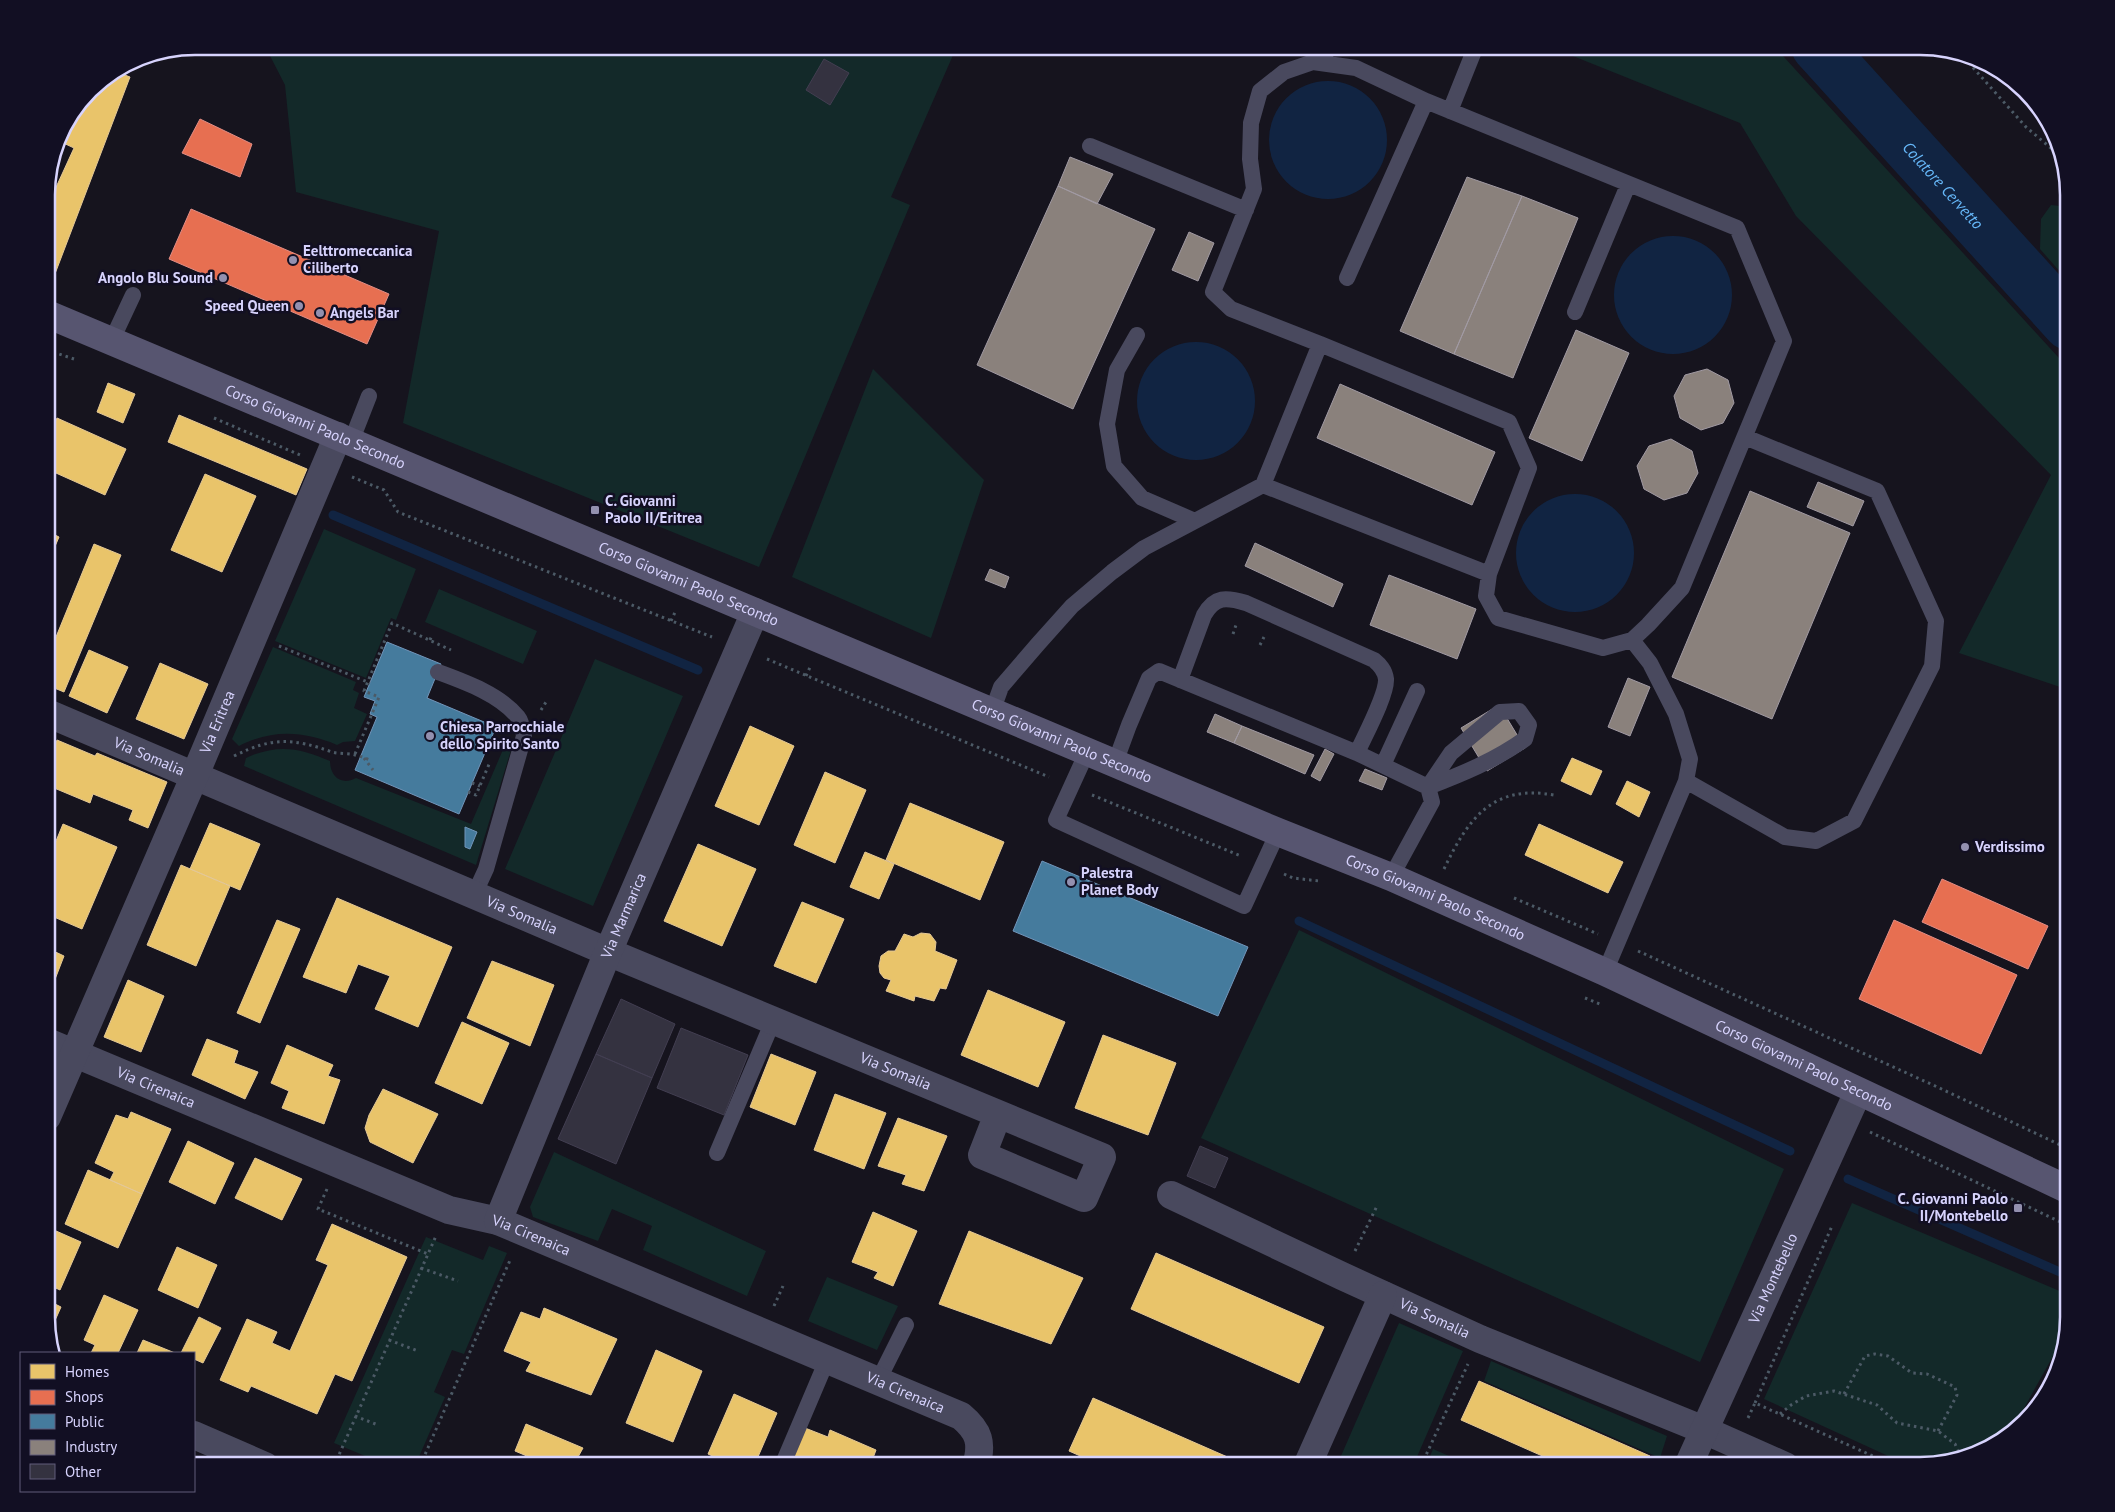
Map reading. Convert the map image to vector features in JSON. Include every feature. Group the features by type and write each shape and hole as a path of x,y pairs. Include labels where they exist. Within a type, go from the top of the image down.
{"main road":[{"name":"Corso Giovanni Paolo Secondo","path":"55,320 344,439 1278,832 1391,877 1605,972 2060,1186"}],"street":[{"name":"Via Eritrea","path":"55,1097 344,439"},
{"name":"Via Marmarica","path":"510,1227 608,952 755,612"},
{"name":"Via Somalia","path":"55,717 608,952 1102,1157 1084,1198 982,1156 998,1114"},
{"name":"Via Cirenaica","path":"55,1046 449,1210 510,1227 961,1416 973,1426 980,1440 979,1457"},
{"name":"Via Montebello","path":"1692,1457 1807,1208 1858,1092"},
{"name":"Via Somalia","path":"1171,1195 1480,1339 1704,1430 1764,1457"},
{"path":"1311,1457 1383,1295"},
{"path":"195,1435 244,1457"}],"lane":[{"path":"1322,63 1326,55"},
{"path":"1450,111 1472,55"},
{"path":"1313,62 1322,63 1356,68 1426,102 1737,228 1784,341 1682,588 1632,640 1603,648 1498,618 1486,596 1489,574 1529,468 1509,422 1320,344 1231,310 1213,292 1254,189 1250,159 1251,123 1260,91 1284,72 1313,62"},
{"path":"1347,278 1426,102"},
{"path":"1090,146 1246,210"},
{"path":"1575,312 1628,185"},
{"path":"111,342 133,295"},
{"path":"1138,335 1117,370 1107,424 1114,466 1142,498 1195,521"},
{"path":"992,712 1001,687 1072,606 1144,548 1263,485 1320,344"},
{"path":"344,439 369,396"},
{"path":"1686,781 1786,837 1816,841 1854,820 1932,666 1936,622 1877,491 1745,437"},
{"path":"1263,485 1489,574"},
{"path":"1180,680 1209,606 1217,600 1230,599 1246,603 1374,660 1382,666 1386,678 1385,690 1357,753"},
{"path":"1605,972 1686,781 1690,759 1676,714 1650,663 1632,640"},
{"path":"1115,763 1128,725 1149,678 1159,671 1357,753 1428,787 1465,773 1526,739 1529,724 1519,711 1500,712 1451,754 1428,787 1432,802 1391,877"},
{"path":"438,672 463,682 503,703 520,719 524,736 486,869 474,895"},
{"path":"1383,765 1417,691"},
{"path":"1087,752 1056,820 1244,906 1278,832"},
{"path":"717,1153 773,1020"},
{"path":"878,1381 906,1325"},
{"path":"786,1457 828,1360"}],"path":[{"path":"1970,64 2026,127 2051,148"},
{"path":"355,754 379,697 364,691 392,623 442,645"},
{"path":"430,640 432,635"},
{"path":"274,644 368,683"},
{"path":"541,707 546,702"},
{"path":"242,752 262,744 287,741 314,745 334,752 355,754 370,760"},
{"path":"364,758 373,770"},
{"path":"468,792 476,795 483,780"},
{"path":"472,783 480,786"},
{"path":"1432,895 1453,850 1470,822 1485,808 1506,797 1534,791 1554,795"},
{"path":"338,1164 318,1209 428,1254"},
{"path":"1342,1276 1377,1206"},
{"path":"338,1457 421,1268 449,1210"},
{"path":"1735,1445 1834,1221"},
{"path":"423,1457 510,1227"},
{"path":"421,1268 458,1281"},
{"path":"772,1310 783,1286"},
{"path":"1425,1457 1480,1339"},
{"path":"389,1340 418,1351"},
{"path":"1844,1394 1865,1356 1875,1354 1888,1356 1912,1373 1927,1374 1955,1387 1957,1395 1938,1431"},
{"path":"1780,1414 1806,1396 1834,1391 1877,1405 1897,1422 1938,1431 1955,1444 1959,1451"},
{"path":"1755,1403 1874,1457"},
{"path":"355,1416 378,1425"}],"green space":[{"path":"270,55 953,55 891,197 910,205 759,567 403,423 439,231 296,192 285,85"},
{"path":"1570,55 1782,55 2060,359 2060,687 1959,653 2051,475 1796,216 1740,123"},
{"path":"2051,205 2060,206 2060,272 2040,249 2041,219"},
{"path":"873,369 984,480 931,638 792,577"},
{"path":"324,529 416,569 396,620 391,618 366,678 275,641"},
{"path":"439,589 537,631 523,664 425,622"},
{"path":"273,647 356,682 353,690 359,693 354,708 367,714 355,741 343,742 337,745 312,737 288,734 264,737 239,746 232,739"},
{"path":"595,659 683,696 593,906 505,869"},
{"path":"508,738 514,740 476,865 244,766 246,758 267,751 278,749 298,750 330,761 332,772 342,780 346,781 356,778 471,824"},
{"path":"1299,930 1784,1169 1700,1362 1201,1138"},
{"path":"554,1152 766,1251 747,1296 643,1250 652,1226 612,1209 598,1241 533,1217 530,1207"},
{"path":"1852,1203 2060,1291 2060,1326 2055,1352 2022,1412 1998,1433 1982,1443 1938,1456 1890,1457 1764,1399"},
{"path":"426,1237 483,1260 489,1246 507,1253 464,1354 452,1350 434,1392 445,1397 419,1457 367,1457 334,1443"},
{"path":"827,1277 898,1306 877,1350 808,1321"},
{"path":"1399,1323 1463,1351 1417,1457 1341,1456"},
{"path":"1491,1361 1667,1436 1660,1457 1658,1457 1484,1381"},
{"path":"1433,1449 1451,1457 1430,1457"}],"water":[{"path":"1328,81 1339,82 1361,91 1377,107 1386,129 1386,151 1377,173 1361,189 1339,198 1328,199 1317,198 1295,189 1279,173 1270,151 1269,140 1270,129 1279,107 1295,91 1317,82"},
{"path":"1673,236 1684,237 1706,246 1722,262 1731,284 1731,306 1722,328 1706,344 1684,353 1673,354 1662,353 1640,344 1624,328 1615,306 1614,295 1615,284 1624,262 1640,246 1662,237"},
{"path":"1196,342 1207,343 1229,352 1245,368 1254,390 1254,412 1245,434 1229,450 1207,459 1196,460 1185,459 1163,450 1147,434 1138,412 1137,401 1138,390 1147,368 1163,352 1185,343"},
{"path":"1575,494 1597,499 1617,511 1629,531 1634,553 1629,575 1617,595 1597,607 1575,612 1553,607 1533,595 1521,575 1516,553 1521,531 1533,511 1553,499"}],"building: Homes":[{"path":"124,75 130,77 55,274 55,190 74,148 65,144 69,133 84,110 103,90 117,79"},
{"path":"108,383 135,394 123,423 97,412"},
{"path":"179,415 307,469 296,495 168,442"},
{"path":"57,418 126,449 105,495 55,473 55,423"},
{"path":"205,474 256,496 222,572 171,550"},
{"path":"55,535 59,537 55,546"},
{"path":"94,544 121,555 64,692 55,688 55,639"},
{"path":"89,650 128,667 107,713 69,696"},
{"path":"160,663 208,684 184,739 136,719"},
{"path":"750,726 794,746 759,825 715,806"},
{"path":"57,740 95,756 97,753 167,782 148,828 129,820 133,810 93,794 90,803 55,788 55,745"},
{"path":"1572,758 1602,771 1591,795 1561,781"},
{"path":"825,772 866,790 835,863 794,845"},
{"path":"1627,781 1650,792 1639,817 1616,804"},
{"path":"910,803 1004,842 980,900 886,860"},
{"path":"210,823 260,844 240,890 190,869"},
{"path":"63,824 117,847 82,929 55,917 55,844"},
{"path":"1539,824 1623,862 1608,893 1525,855"},
{"path":"698,844 756,869 722,946 664,921"},
{"path":"865,852 894,864 879,899 850,887"},
{"path":"181,865 230,886 196,966 147,945"},
{"path":"337,898 452,947 418,1027 375,1009 390,976 358,964 346,993 303,977"},
{"path":"802,902 844,919 816,983 774,966"},
{"path":"277,920 300,929 260,1023 237,1013"},
{"path":"921,933 930,934 936,942 935,951 957,960 946,989 940,988 934,1001 915,996 914,1001 886,991 891,980 884,978 880,973 881,956 888,951 895,951 904,934 913,937"},
{"path":"55,952 64,956 55,979"},
{"path":"492,961 554,985 530,1046 467,1018"},
{"path":"128,980 164,996 141,1052 104,1037"},
{"path":"988,990 1065,1022 1038,1087 961,1055"},
{"path":"462,1022 509,1043 482,1104 435,1083"},
{"path":"1103,1035 1176,1063 1148,1135 1075,1108"},
{"path":"207,1039 238,1051 234,1063 258,1072 245,1099 192,1075"},
{"path":"287,1045 333,1065 328,1076 340,1080 324,1124 282,1108 289,1091 271,1083"},
{"path":"771,1054 816,1072 795,1125 750,1107"},
{"path":"383,1089 438,1114 413,1163 370,1142 365,1128 369,1115"},
{"path":"835,1094 886,1113 864,1169 814,1150"},
{"path":"131,1112 171,1129 142,1194 110,1180 114,1172 95,1163 116,1115 128,1119"},
{"path":"898,1118 947,1136 924,1191 902,1184 906,1175 878,1166"},
{"path":"188,1141 234,1163 215,1204 169,1182"},
{"path":"255,1158 302,1179 282,1220 235,1198"},
{"path":"88,1170 142,1194 118,1248 65,1224"},
{"path":"873,1212 917,1231 893,1286 874,1278 878,1272 852,1262"},
{"path":"332,1224 407,1257 352,1381 335,1374 317,1414 251,1386 248,1392 220,1380 247,1319 277,1332 272,1343 290,1351 328,1265 316,1260"},
{"path":"55,1231 81,1242 60,1290 55,1288"},
{"path":"969,1231 1083,1278 1051,1344 939,1304"},
{"path":"177,1247 217,1265 198,1308 158,1290"},
{"path":"1156,1253 1324,1327 1299,1383 1131,1309"},
{"path":"104,1295 138,1310 118,1352 92,1352 95,1345 84,1340"},
{"path":"55,1304 61,1307 55,1320"},
{"path":"544,1308 617,1339 591,1395 526,1371 531,1362 504,1351 521,1312 540,1319"},
{"path":"199,1317 221,1328 203,1363 195,1359 195,1352 182,1352"},
{"path":"143,1340 173,1352 137,1352"},
{"path":"656,1350 702,1371 673,1442 626,1423"},
{"path":"1479,1381 1650,1456 1545,1457 1461,1420"},
{"path":"734,1394 777,1413 758,1457 714,1457 708,1454"},
{"path":"1093,1398 1227,1457 1083,1457 1069,1451"},
{"path":"526,1424 583,1448 578,1457 529,1457 515,1451"},
{"path":"805,1428 828,1437 830,1430 876,1450 873,1457 794,1457"}],"building: Shops":[{"path":"200,119 252,144 240,177 182,153"},
{"path":"191,209 389,294 367,344 169,259"},
{"path":"1942,879 2048,926 2028,969 1922,922"},
{"path":"1894,920 2017,975 1981,1054 1859,999"}],"building: Public":[{"name":"Chiesa Parrocchiale dello Spirito Santo","path":"387,642 441,664 427,698 496,727 459,814 355,770 377,717 370,714 375,701 364,697"},
{"path":"465,827 477,832 470,849 465,847"},
{"path":"1042,861 1248,947 1218,1016 1013,931"}],"building: Industry":[{"path":"1070,157 1113,174 1097,204 1058,186"},
{"path":"1467,177 1522,196 1454,354 1400,331"},
{"path":"1058,186 1155,229 1073,409 977,365"},
{"path":"1522,196 1578,218 1513,378 1454,354"},
{"path":"1189,232 1214,243 1198,281 1172,270"},
{"path":"1576,330 1629,353 1582,461 1529,438"},
{"path":"1707,369 1728,380 1734,403 1723,423 1701,430 1680,418 1674,396 1685,375"},
{"path":"1340,384 1495,452 1472,505 1317,438"},
{"path":"1671,439 1692,451 1698,473 1687,493 1664,500 1644,489 1637,466 1649,446"},
{"path":"1818,482 1864,501 1853,526 1807,507"},
{"path":"1750,491 1850,533 1772,719 1672,677"},
{"path":"1255,543 1343,584 1333,607 1245,566"},
{"path":"990,569 1009,577 1005,588 985,580"},
{"path":"1389,575 1476,609 1457,659 1370,625"},
{"path":"1628,678 1650,687 1630,736 1608,727"},
{"path":"1499,705 1525,748 1487,771 1461,728"},
{"path":"1215,714 1242,726 1234,743 1207,732"},
{"path":"1242,726 1314,755 1305,774 1234,743"},
{"path":"1325,749 1334,754 1320,781 1311,776"},
{"path":"1365,769 1387,778 1382,790 1359,781"}],"building: Other":[{"path":"824,59 849,73 830,105 806,90"},
{"path":"621,999 675,1024 652,1078 596,1054"},
{"path":"681,1028 748,1055 724,1115 657,1088"},
{"path":"596,1054 652,1078 616,1164 558,1139"},
{"path":"1200,1146 1228,1158 1215,1188 1187,1176"}],"waterway":[{"name":"Colatore Cervetto","path":"1825,55 2060,314"},
{"path":"333,515 698,670"},
{"path":"1299,921 1790,1151"},
{"path":"1848,1179 2060,1272"}],"place":[{"name":"Eelttromeccanica Ciliberto","path":"293,260"},
{"name":"Angolo Blu Sound","path":"223,278"},
{"name":"Speed Queen","path":"299,306"},
{"name":"Angels Bar","path":"320,313"},
{"name":"C. Giovanni Paolo II/Eritrea","path":"595,510"},
{"name":"Chiesa Parrocchiale dello Spirito Santo","path":"430,736"},
{"name":"Verdissimo","path":"1965,847"},
{"name":"Palestra Planet Body","path":"1071,882"},
{"name":"C. Giovanni Paolo II/Montebello","path":"2018,1208"}]}
